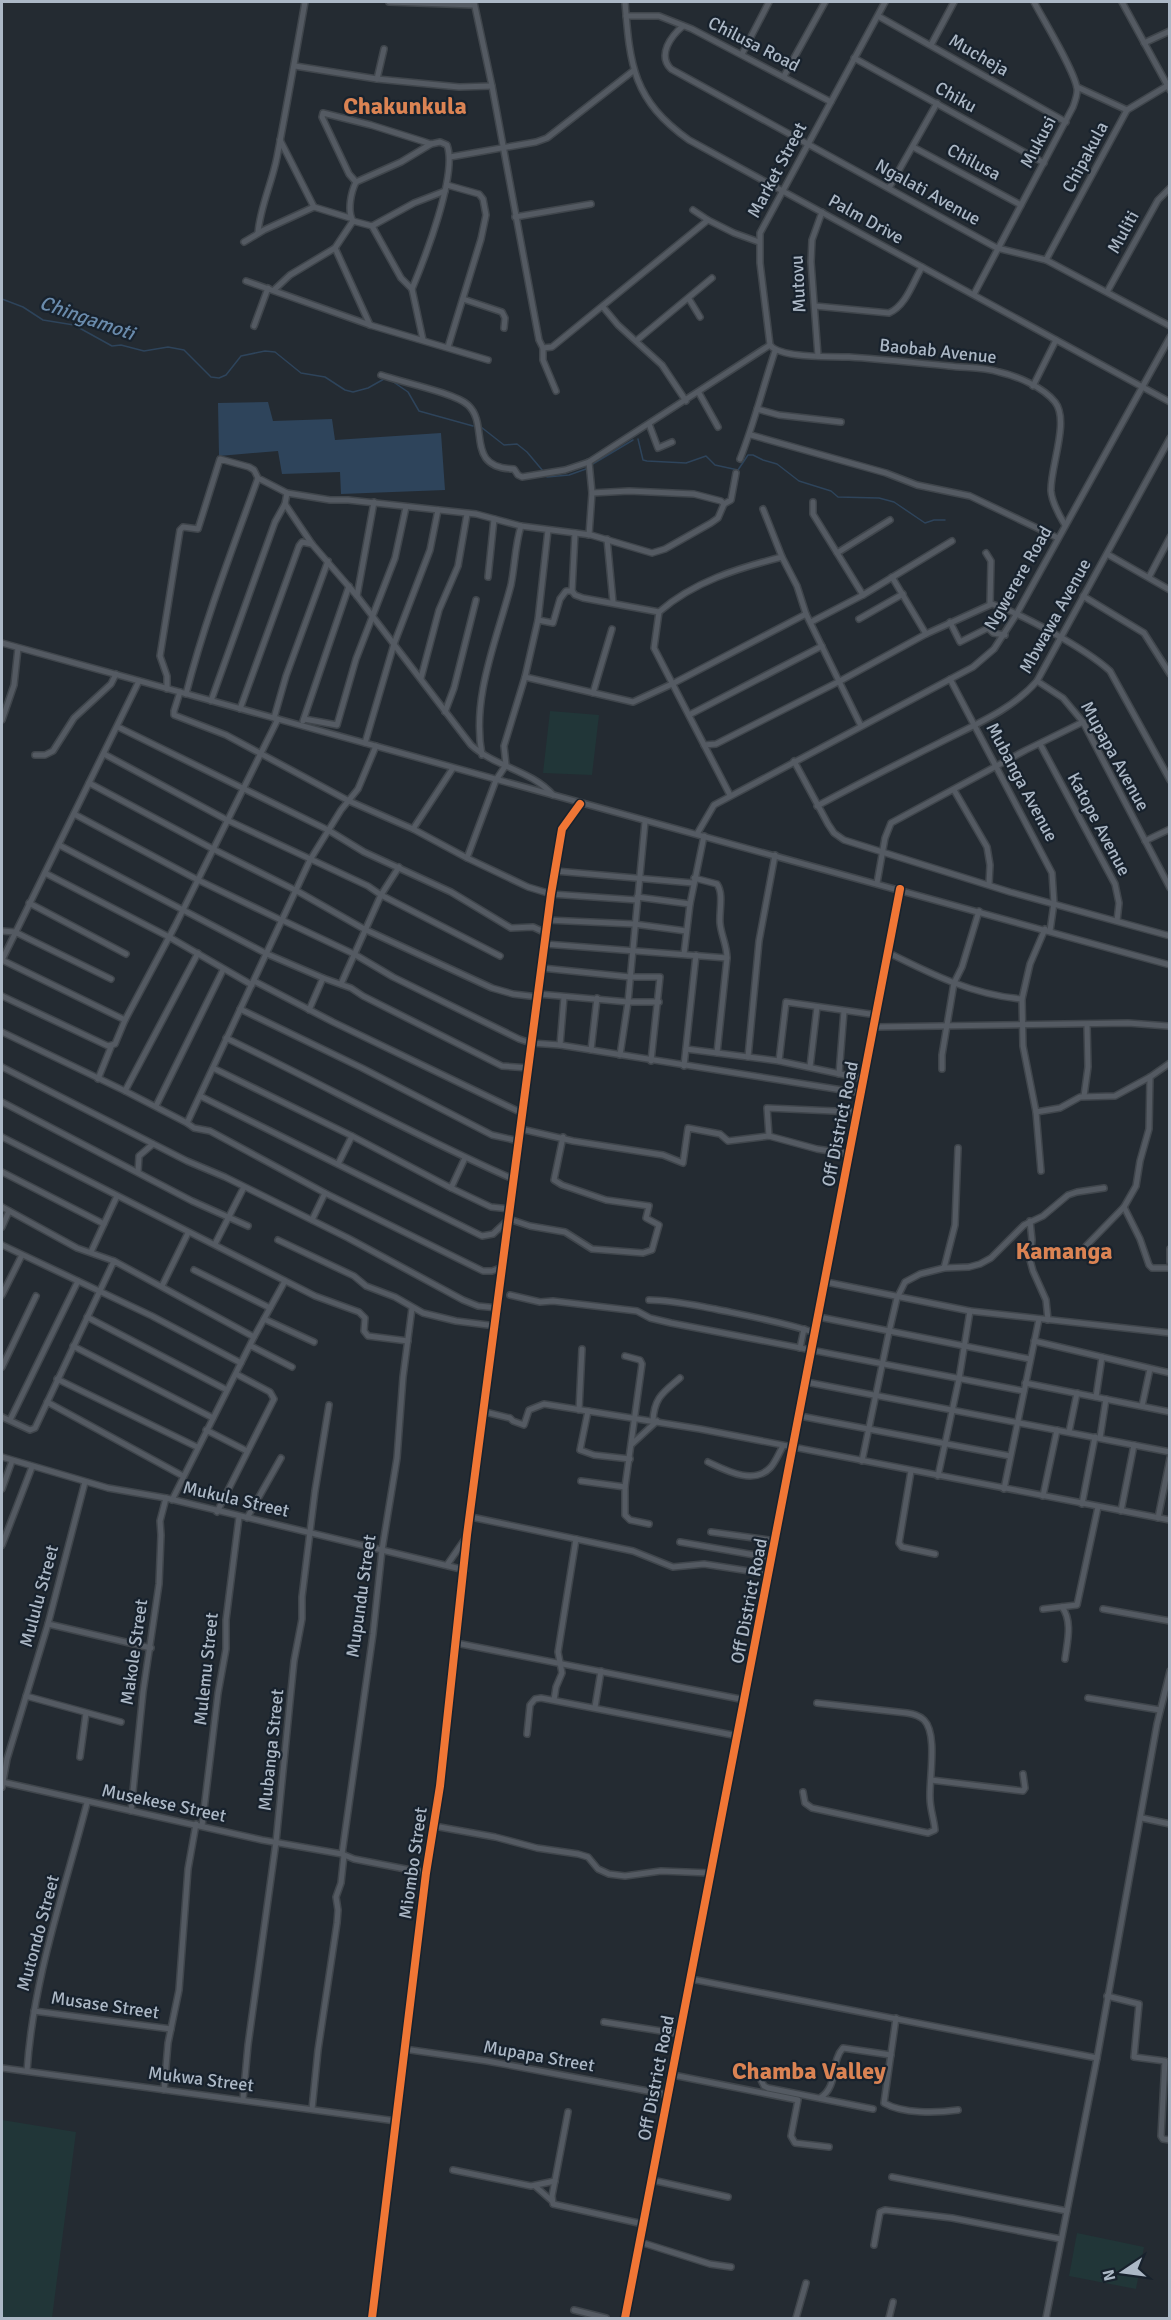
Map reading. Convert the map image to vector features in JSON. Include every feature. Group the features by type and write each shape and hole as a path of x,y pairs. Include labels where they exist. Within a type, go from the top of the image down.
{"street":[{"path":"258,233 277,159 305,2"},
{"path":"389,2 474,3 504,148 539,340 543,348 543,360 556,391"},
{"name":"Palm Drive","path":"625,2 633,71 651,105 673,129 689,140 1170,402"},
{"path":"741,54 769,2"},
{"path":"784,76 825,2"},
{"name":"Market Street","path":"770,345 759,242 762,228 885,2"},
{"path":"931,45 954,2"},
{"path":"1034,2 1077,87 1127,110"},
{"path":"1122,2 1168,88"},
{"name":"Chilusa Road","path":"626,16 658,16 683,26 831,102"},
{"name":"Mucheja","path":"878,16 1066,122"},
{"name":"Ngalati Avenue","path":"683,26 676,32 665,53 667,65 676,72 998,248 1046,260 1170,326"},
{"path":"1144,44 1170,31"},
{"path":"377,79 384,49"},
{"name":"Chiku","path":"854,58 1044,163"},
{"path":"295,66 377,79 459,87 492,86"},
{"path":"450,158 547,138 633,71"},
{"name":"Mukusi","path":"974,294 1066,122 1073,107 1077,87"},
{"name":"Chipakula","path":"1046,260 1127,110 1168,88"},
{"path":"889,188 937,104"},
{"path":"356,182 348,174 322,117 323,113 431,144"},
{"path":"280,139 314,207 372,226 446,188 479,194 484,203 486,215 481,239 448,347"},
{"path":"254,326 271,289 293,272 335,248 351,220 351,197 356,182 401,162 431,144 440,142 447,145 450,158 446,188 412,290"},
{"name":"Chilusa","path":"913,147 1021,205"},
{"name":"Muliti","path":"1107,292 1158,200 1170,188"},
{"path":"515,217 591,204"},
{"path":"244,242 314,207"},
{"path":"693,210 734,233 759,242"},
{"name":"Mutovu","path":"818,356 811,283 812,240 822,212"},
{"path":"543,348 552,346 603,307 708,220"},
{"path":"372,226 401,278 412,290 423,340"},
{"path":"335,248 370,325"},
{"path":"815,306 889,314 902,304 922,267"},
{"path":"636,341 712,278"},
{"path":"246,281 370,325 489,360"},
{"path":"463,299 502,312 505,318 504,328"},
{"path":"689,299 700,317"},
{"path":"603,307 667,371 686,401"},
{"name":"Ngwerere Road","path":"684,954 700,835 714,805 983,660 1005,635 1170,337"},
{"path":"1033,386 1056,340"},
{"path":"381,375 433,390 467,404 477,422 479,443 483,453 496,466 514,469 520,477 565,470 589,462 770,345 775,351 757,409 752,435 740,459"},
{"name":"Baobab Avenue","path":"775,351 992,370 1033,386 1053,400 1060,412 1060,428 1051,491 1055,506 1065,525"},
{"path":"699,393 718,427"},
{"path":"757,409 779,415 841,422"},
{"path":"649,424 658,448 672,442"},
{"path":"752,435 917,485 970,496 1058,538"},
{"name":"Mbwawa Avenue","path":"817,806 1017,701 1037,681 1170,438"},
{"path":"166,689 167,676 160,656 180,530 183,527 198,529 219,459 249,466 258,478 287,493 330,500 374,502 467,514 521,526 590,535 648,553 657,553 718,518 724,504 731,500 736,473"},
{"path":"589,462 592,493 590,535"},
{"path":"258,478 237,531 174,715 226,735 261,752 349,801 413,829 528,887 551,894 690,904"},
{"path":"592,493 629,491 694,494 721,501 724,504"},
{"path":"211,701 275,522 285,504 287,493"},
{"path":"357,596 374,502"},
{"path":"813,502 813,514 863,595"},
{"path":"285,504 312,544 357,596 471,745 482,755 541,783 554,797"},
{"path":"304,719 337,725 352,671 395,558 406,507"},
{"path":"763,509 776,536 782,557 798,586 807,614 861,726"},
{"path":"365,743 394,644 430,550 438,510"},
{"path":"421,678 439,610 458,566 467,514"},
{"path":"488,577 494,519"},
{"path":"837,553 891,520"},
{"path":"482,755 479,728 480,704 512,578 521,526"},
{"path":"467,858 496,780 506,765 504,746 525,677 538,620 548,530"},
{"path":"575,533 572,591 575,596 659,612"},
{"path":"1149,577 1170,537"},
{"path":"607,539 613,602"},
{"path":"811,622 863,595 952,541"},
{"path":"240,709 299,546 302,542 312,544"},
{"path":"986,552 991,561 990,604"},
{"path":"1107,554 1170,590"},
{"path":"730,795 654,648 659,612 699,584 782,557"},
{"path":"98,1079 111,1047 115,1044 125,1020 222,834 276,719 286,676 328,561"},
{"path":"892,577 926,634"},
{"path":"302,726 349,586"},
{"path":"538,620 553,623 562,595 566,591 572,591"},
{"path":"859,619 903,594"},
{"path":"1083,596 1144,633 1170,674"},
{"path":"445,712 454,688 476,600"},
{"path":"704,746 716,744 926,634 990,604 1060,638 1110,671 1170,780"},
{"path":"525,677 633,702 807,614"},
{"path":"950,622 960,642 987,628 993,633 1005,635"},
{"path":"593,693 612,629"},
{"path":"2,643 1170,965"},
{"path":"689,715 822,646"},
{"path":"2,720 14,685 18,648"},
{"path":"35,755 45,755 53,751 74,718 111,684 116,674"},
{"name":"Mubanga Avenue","path":"950,679 1049,864 1054,881 1054,903 1047,930 1030,964 1022,999 1025,1060 1036,1112 1041,1170"},
{"path":"125,1020 2,960 139,681"},
{"name":"Mupapa Avenue","path":"1037,681 1063,698 1083,722 1169,884"},
{"path":"877,883 891,823 1083,722"},
{"path":"118,727 328,830 364,852 451,892 511,928 533,927 546,933"},
{"path":"709,754 716,744"},
{"name":"Katope Avenue","path":"1040,744 1115,885 1119,903 1117,921"},
{"path":"187,1123 310,860 341,810 358,789 376,746"},
{"path":"104,754 227,820 368,886 381,895 500,956"},
{"path":"794,761 817,806 834,833 843,840 1170,936"},
{"path":"413,829 453,768"},
{"path":"89,783 297,891 364,929 492,988 507,993 628,1002 659,1002"},
{"path":"954,790 987,847 990,865 989,884"},
{"name":"Miombo Street","path":"372,2319 426,1873 434,1826 465,1570 467,1535 485,1412 551,894 562,829 580,804"},
{"path":"74,814 198,880 354,954 393,977 531,1043 560,1045 861,1093"},
{"path":"620,1055 628,1002 645,822"},
{"path":"1145,841 1170,828"},
{"path":"60,845 267,954 341,984 502,1066 529,1068"},
{"path":"748,1057 759,941 774,855"},
{"path":"341,984 364,929 381,895 399,867"},
{"path":"555,871 694,880 717,884 720,925 726,943 727,957 717,1053"},
{"path":"45,873 169,937 223,970 522,1113"},
{"name":"Off District Road","path":"625,2319 900,889"},
{"path":"29,903 126,954"},
{"path":"942,1069 946,1024 954,983 962,967 978,911"},
{"path":"548,920 634,924 686,931"},
{"path":"2,931 15,932 111,979"},
{"path":"545,944 727,957"},
{"path":"889,953 954,983 982,993 1022,999"},
{"path":"125,1091 198,954"},
{"path":"684,1066 696,955"},
{"path":"542,968 630,977 660,977 651,1061"},
{"path":"156,1106 223,970"},
{"path":"309,1010 323,978"},
{"path":"2,996 93,1041 111,1047"},
{"path":"560,1045 564,997"},
{"path":"591,1050 597,998"},
{"path":"779,1061 786,1002 877,1015"},
{"path":"810,1067 817,1007"},
{"path":"240,1009 492,1135 519,1141"},
{"path":"838,1074 844,1011"},
{"path":"875,1027 946,1024 1128,1023 1169,1026"},
{"path":"1084,1096 1088,1067 1087,1025"},
{"path":"2,1032 156,1106 194,1128 210,1131 325,1193 483,1271 503,1267"},
{"path":"226,1038 310,1078 389,1121 513,1179"},
{"path":"686,1049 779,1061 864,1079"},
{"path":"1036,1112 1060,1108 1084,1096 1115,1096 1170,1063"},
{"path":"2,1067 312,1220 463,1300 478,1306 498,1308"},
{"path":"213,1068 491,1207 511,1209"},
{"path":"1086,1246 1124,1207 1136,1185 1147,1137 1150,1077"},
{"path":"200,1096 482,1236 493,1234 509,1219 530,1226 565,1232 592,1249 643,1253 652,1250 659,1225 646,1218 649,1206 606,1200 562,1185 554,1179 563,1137"},
{"path":"2,1102 228,1218 248,1226"},
{"path":"769,1136 767,1108 857,1112"},
{"path":"520,1129 573,1141 663,1155 683,1162 688,1128 720,1134 728,1142 769,1136 817,1149 850,1154"},
{"path":"338,1164 352,1136"},
{"path":"2,1137 323,1300 359,1312 365,1318 364,1331 368,1336 408,1341"},
{"path":"138,1172 139,1156 153,1143"},
{"path":"944,1268 955,1225 957,1148"},
{"path":"451,1188 465,1158"},
{"path":"2,1172 104,1224"},
{"path":"215,1244 244,1187"},
{"path":"862,1461 882,1363 901,1287 911,1277 944,1268 969,1267 986,1261 1030,1221 1043,1216 1072,1193 1104,1188"},
{"path":"312,1220 325,1193"},
{"path":"91,1252 117,1196"},
{"path":"2,1207 78,1248 114,1261 254,1337"},
{"path":"1124,1207 1140,1239 1149,1265 1152,1268 1170,1268"},
{"path":"2,1227 9,1211"},
{"path":"1030,1221 1032,1239 1030,1260 1046,1300 1048,1320"},
{"path":"162,1286 188,1233"},
{"path":"278,1240 354,1276 366,1286 395,1297 412,1308 456,1321 496,1326"},
{"path":"2,1245 100,1291 242,1363"},
{"path":"1170,1249 1170,1262"},
{"path":"2,1295 22,1255"},
{"path":"2,1417 32,1430 114,1261"},
{"path":"194,1270 270,1308"},
{"path":"10,1420 78,1281"},
{"name":"Makole Street","path":"131,1811 143,1692 159,1584 160,1521 169,1499 285,1281"},
{"path":"826,1282 970,1311 1170,1333"},
{"path":"510,1295 540,1302 637,1311 650,1318 671,1323 1024,1391"},
{"path":"2,1367 36,1296"},
{"path":"649,1300 668,1300 816,1333"},
{"name":"Mupundu Street","path":"312,2109 318,2050 337,1923 336,1897 341,1883 382,1550 398,1458 401,1398 412,1308"},
{"path":"938,1476 943,1444 959,1379 970,1311"},
{"path":"87,1317 227,1390"},
{"path":"819,1317 1030,1359"},
{"path":"264,1319 314,1342"},
{"path":"1004,1489 1039,1319"},
{"path":"800,1348 804,1329"},
{"path":"1034,1341 1170,1372"},
{"path":"73,1346 213,1418"},
{"path":"251,1346 292,1366"},
{"path":"579,1410 582,1349"},
{"path":"625,1356 640,1360 642,1364 633,1419 624,1503 627,1518 649,1524"},
{"path":"1096,1397 1101,1357"},
{"path":"1142,1406 1150,1369"},
{"path":"217,1512 274,1396 236,1374"},
{"path":"632,1444 655,1421 655,1404 658,1397 680,1378"},
{"path":"57,1379 197,1447"},
{"path":"807,1382 1170,1452"},
{"path":"1025,1383 1170,1412"},
{"path":"1070,1432 1077,1393"},
{"path":"1082,1504 1106,1399"},
{"path":"47,1402 183,1476"},
{"path":"485,1412 510,1418 525,1425 529,1410 541,1404 655,1421 1170,1520"},
{"name":"Mubanga Street","path":"243,2099 248,2045 276,1842 310,1532 329,1405"},
{"path":"588,1412 580,1450 586,1454 630,1459"},
{"path":"800,1416 1010,1455"},
{"path":"206,1430 247,1451"},
{"path":"1043,1497 1057,1430"},
{"path":"708,1462 741,1475 755,1475 765,1472 771,1466 783,1446"},
{"path":"1121,1511 1134,1446"},
{"name":"Mukula Street","path":"2,1457 85,1482 169,1499 465,1570"},
{"path":"247,1518 281,1458"},
{"path":"1158,1518 1170,1458"},
{"path":"2,1489 12,1461"},
{"path":"2,1545 32,1467"},
{"path":"911,1471 899,1543 902,1547 935,1554"},
{"path":"581,1481 625,1487"},
{"name":"Mululu Street","path":"2,1784 7,1759 48,1624 85,1482"},
{"path":"1043,1609 1074,1606 1079,1601 1098,1507"},
{"name":"Mulemu Street","path":"164,2090 168,2043 179,1990 188,1869 199,1825 226,1649 226,1620 239,1517"},
{"path":"471,1517 633,1551 673,1567 704,1564 769,1574"},
{"path":"711,1532 776,1541"},
{"path":"447,1565 467,1535"},
{"path":"554,1700 562,1673 558,1652 576,1539"},
{"path":"680,1542 772,1558"},
{"path":"1062,1607 1068,1623 1065,1659"},
{"path":"1103,1609 1170,1621"},
{"path":"48,1624 151,1648"},
{"path":"456,1643 745,1700"},
{"path":"595,1707 601,1671"},
{"path":"1046,2319 1142,1818 1160,1710 1170,1671"},
{"path":"26,1696 121,1722"},
{"path":"526,1734 533,1700 541,1698 738,1736"},
{"path":"1088,1698 1160,1710"},
{"path":"803,1792 805,1803 812,1808 932,1833 936,1830 930,1797 929,1729 922,1718 907,1713 817,1702"},
{"path":"80,1757 86,1713"},
{"path":"931,1780 1023,1791 1025,1788 1023,1774"},
{"name":"Musekese Street","path":"2,1784 426,1873"},
{"name":"Mutondo Street","path":"27,2072 29,2034 36,1993 87,1803"},
{"path":"1142,1818 1170,1824"},
{"path":"434,1826 552,1851 578,1854 588,1857 598,1869 609,1874 625,1876 661,1871 710,1873"},
{"path":"691,1979 1097,2058"},
{"path":"1107,1996 1139,2004 1134,2057 1165,2061 1161,2136 1163,2139 1170,2140"},
{"name":"Musase Street","path":"34,2011 171,2029"},
{"path":"896,2018 884,2103 926,2112 958,2110"},
{"path":"604,2022 680,2034"},
{"path":"820,2098 829,2091 839,2054 843,2048 891,2055"},
{"name":"Mupapa Street","path":"404,2049 487,2061 669,2096"},
{"name":"Mukwa Street","path":"2,2068 396,2121"},
{"path":"672,2075 798,2100 791,2136 795,2143 829,2147"},
{"path":"760,2078 764,2086 768,2088 873,2109"},
{"path":"552,2202 568,2112"},
{"path":"453,2170 535,2186 555,2181"},
{"path":"892,2177 1067,2211"},
{"path":"652,2180 728,2197"},
{"path":"535,2186 556,2205 644,2224"},
{"path":"874,2245 880,2212 885,2210 958,2219 1061,2239"},
{"path":"640,2242 710,2264 731,2267"},
{"path":"796,2319 806,2283"},
{"path":"890,2319 893,2302"},
{"path":"574,2310 606,2319"}],"green space":[{"path":"550,711 599,715 592,775 543,773"},
{"path":"2,2120 76,2132 52,2318 2,2318"},
{"path":"1077,2233 1144,2247 1136,2289 1069,2276"}],"water":[{"path":"268,402 273,421 332,419 335,440 441,433 445,490 341,494 340,472 282,474 278,451 219,456 218,403"}],"waterway":[{"name":"Chingamoti","path":"2,299 23,307 43,320 74,325 112,346 121,345 144,351 168,347 184,350 211,377 219,378 226,375 241,356 265,351 275,352 301,373 325,377 345,390 353,392 368,388 384,379"},
{"name":"Chingamoti","path":"392,381 408,392 419,411 473,426"},
{"name":"Chingamoti","path":"481,427 504,445 517,444 543,471"},
{"name":"Chingamoti","path":"638,439 643,460 686,463 706,456 715,465 738,470 748,455 753,455 777,464 799,481 831,491 838,497 879,498 894,502 925,523 945,520"},
{"name":"Chingamoti","path":"591,465 633,440"},
{"name":"Chingamoti","path":"547,477 569,475 586,469"}],"cycle path":[{"path":"372,2318 426,1873 440,1786 467,1535 551,894 562,829 580,804"},
{"path":"625,2318 900,889"}],"district":[{"name":"Chakunkula","path":"405,106"},
{"name":"Kamanga","path":"1064,1251"},
{"name":"Chamba Valley","path":"809,2071"}]}
